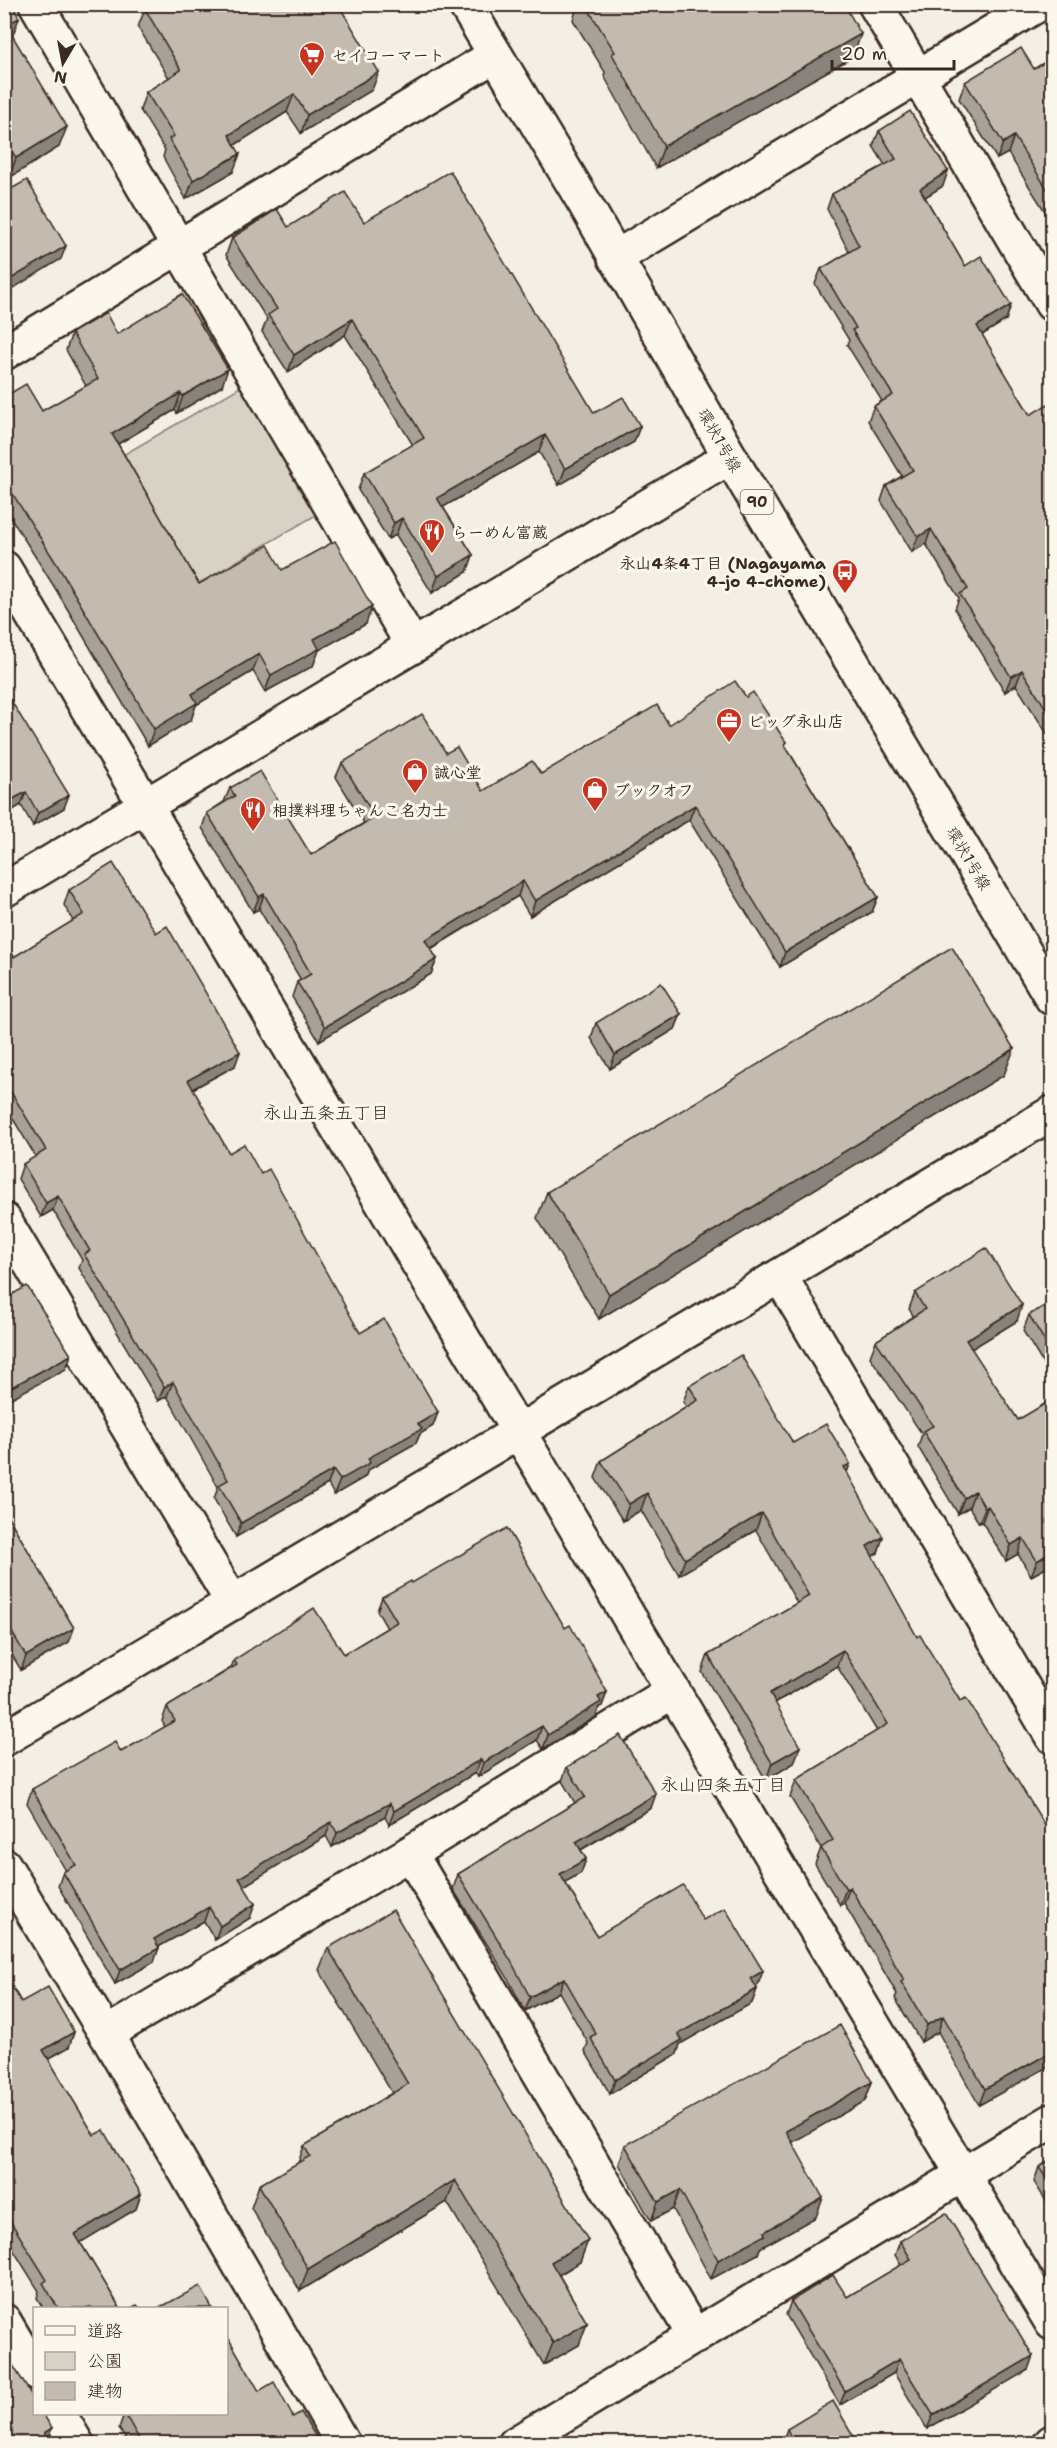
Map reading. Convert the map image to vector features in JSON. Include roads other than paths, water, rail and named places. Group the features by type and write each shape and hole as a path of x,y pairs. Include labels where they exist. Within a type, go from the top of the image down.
{"street":[{"path":"36,4 413,646"},
{"name":"環状1号線","path":"465,4 730,457 1053,998"},
{"path":"875,4 1053,304"},
{"path":"615,258 1039,4"},
{"path":"4,353 495,55"},
{"path":"4,890 730,457"},
{"path":"4,568 673,1691 1053,2323"},
{"path":"4,1739 1053,1113"},
{"path":"4,1220 233,1603"},
{"path":"780,1276 1053,1736"},
{"path":"106,2034 410,1853 673,1691"},
{"path":"410,1853 695,2337"},
{"path":"4,1865 106,2034 343,2444"},
{"path":"515,2444 1053,2121"},
{"path":"4,2320 33,2370"},
{"path":"60,2415 77,2444"}],"place":[{"name":"セイコーマート","path":"312,78"},
{"name":"らーめん富蔵","path":"432,555"},
{"name":"永山4条4丁目 (Nagayama 4-jo 4-chome)","path":"845,595"},
{"name":"ビッグ永山店","path":"729,744"},
{"name":"誠心堂","path":"415,795"},
{"name":"ブックオフ","path":"595,813"},
{"name":"相撲料理ちゃんこ名力士","path":"253,833"}],"district":[{"name":"永山五条五丁目","path":"326,1113"},
{"name":"永山四条五丁目","path":"723,1785"}]}
